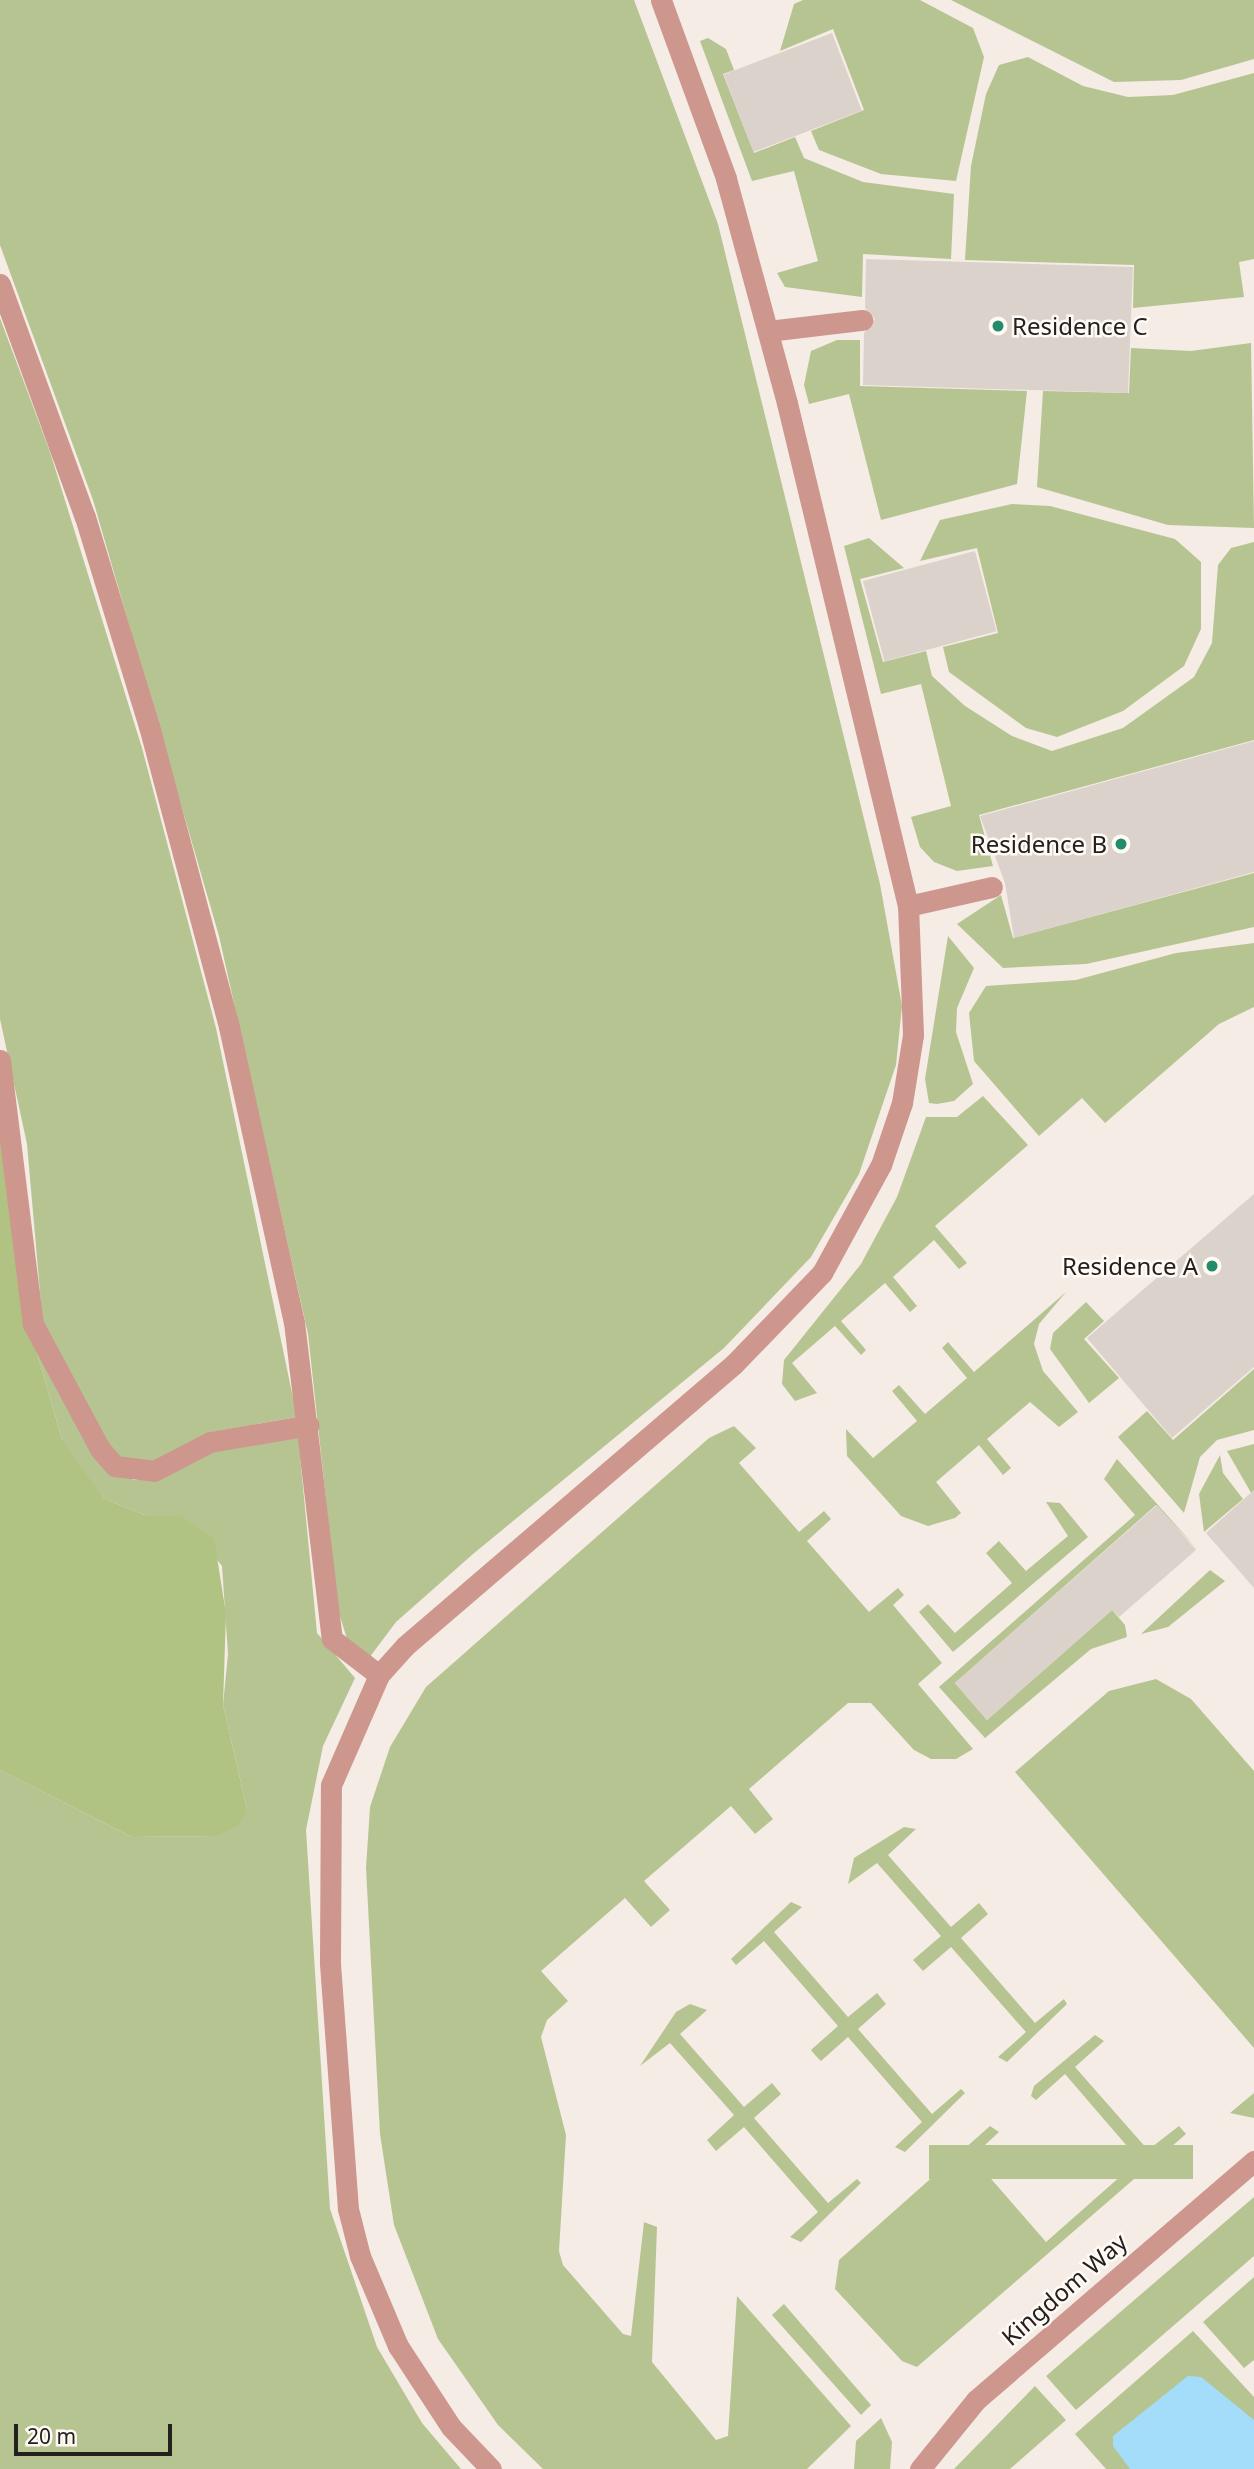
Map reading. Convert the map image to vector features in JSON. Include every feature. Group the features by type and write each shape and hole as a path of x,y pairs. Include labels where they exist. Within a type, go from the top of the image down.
{"street":[{"path":"491,2469 451,2427 398,2346 360,2256 344,2183 327,1820 343,1749 379,1675 435,1618 734,1364 827,1265 881,1166 906,1086 916,973 908,906 768,331 726,178 661,0"},
{"path":"0,284 85,517 149,726 235,1054 294,1322 309,1426 332,1639 379,1675"},
{"path":"768,331 862,320"},
{"path":"908,906 992,887"},
{"path":"0,1060 33,1324 100,1449 115,1465 154,1471 210,1442 309,1426"},
{"name":"Kingdom Way","path":"920,2469 976,2400 1254,2161"}],"green space":[{"path":"0,0 634,0 718,224 880,884 902,1006 896,1065 859,1174 811,1257 724,1348 473,1554 396,1622 369,1658 347,1639 338,1610 308,1334 219,936 93,500 0,245"},
{"path":"803,0 920,0 973,28 984,57 956,181 881,174 819,150 811,131 864,110 833,29 780,51 794,4"},
{"path":"951,0 1254,0 1254,59 1181,80 1114,82"},
{"path":"708,38 726,49 734,70 723,74 754,153 795,137 804,158 863,182 954,194 951,259 863,254 862,297 785,287 777,273 818,261 794,171 752,181 700,41"},
{"path":"1028,57 1083,86 1128,97 1173,95 1254,73 1254,259 1239,262 1244,297 1133,308 1134,265 965,260 971,166 986,94 999,65"},
{"path":"0,318 50,452 142,748 216,1028 297,1417 212,1432 158,1464 124,1460 108,1446 43,1326 27,1144 0,1019"},
{"path":"837,340 860,340 860,386 1027,391 1017,484 881,520 849,394 809,404 804,385 811,351"},
{"path":"1251,343 1254,528 1168,525 1037,487 1043,391 1129,393 1131,348 1191,351"},
{"path":"1012,504 1050,506 1175,539 1201,562 1201,629 1184,666 1123,711 1057,737 1026,728 949,672 943,647 998,633 977,548 920,561 940,520"},
{"path":"869,538 904,568 860,579 883,662 926,651 932,676 965,706 1012,736 1052,751 1123,728 1194,677 1212,643 1218,565 1231,548 1254,542 1254,740 979,815 993,866 957,871 934,862 920,847 911,817 951,806 921,684 881,694 844,546"},
{"path":"1254,873 1254,927 1086,964 1003,968 957,924 1001,895 1013,938"},
{"path":"948,936 974,968 957,1008 956,1032 973,1084 954,1101 937,1104 929,1103 925,1079"},
{"path":"1254,943 1254,1007 1219,1024 1105,1123 1082,1098 1039,1136 974,1061 969,1013 986,986 1076,980 1176,953"},
{"path":"983,1096 1028,1145 935,1226 967,1263 959,1269 934,1240 893,1277 917,1306 910,1312 885,1283 841,1321 866,1350 861,1355 835,1326 792,1363 817,1393 795,1401 782,1384 784,1360 861,1264 897,1197 926,1117 957,1117"},
{"path":"0,1115 34,1343 62,1439 103,1498 147,1516 181,1516 214,1538 226,1614 223,1705 247,1809 239,1825 216,1836 132,1837 0,1770"},
{"path":"1066,1292 1039,1324 1034,1344 1043,1371 1078,1412 1059,1427 1030,1402 987,1439 1011,1468 1003,1475 979,1445 936,1482 961,1513 955,1518 928,1526 901,1516 847,1456 846,1429 873,1458 917,1421 892,1391 899,1385 925,1414 967,1378 942,1348 948,1342 974,1372"},
{"path":"1086,1302 1104,1321 1084,1339 1119,1378 1089,1403 1050,1349 1053,1333"},
{"path":"34,1343 123,1475 134,1480 162,1479 213,1449 298,1435 317,1633 355,1678 323,1746 306,1830 330,2209 377,2347 422,2423 461,2469 0,2469 0,1770 132,1837 216,1836 247,1809 223,1705 228,1654 222,1566 181,1516 147,1516 103,1498 85,1481 62,1439"},
{"path":"1254,1369 1254,1430 1217,1440 1200,1457 1184,1513 1118,1437 1147,1411 1173,1440"},
{"path":"734,1426 756,1448 739,1463 799,1532 824,1511 831,1519 807,1541 869,1612 898,1588 904,1595 893,1605 942,1663 918,1684 973,1749 956,1759 931,1759 914,1750 871,1703 848,1703 749,1789 773,1819 755,1834 731,1806 644,1881 670,1910 651,1927 625,1898 541,1971 568,2001 547,2020 541,2037 566,2135 559,2251 563,2265 623,2334 631,2336 644,2222 657,2227 652,2362 716,2440 728,2436 737,2296 851,2426 807,2469 543,2469 498,2425 438,2339 394,2225 380,2134 366,1868 370,1807 390,1747 426,1687 709,1438"},
{"path":"1254,1444 1254,1498 1227,1451"},
{"path":"1220,1455 1223,1473 1243,1499 1204,1532 1199,1494"},
{"path":"1117,1459 1198,1550 1156,1505 955,1683 987,1720 1112,1610 1125,1625 1127,1637 1091,1649 985,1738 939,1687 1135,1515 1104,1479"},
{"path":"1046,1502 1060,1503 1088,1537 953,1652 919,1612 928,1604 955,1633 1012,1583 986,1553 999,1541 1026,1571 1068,1536"},
{"path":"1210,1570 1225,1581 1168,1627 1141,1634"},
{"path":"1156,1679 1191,1699 1254,1771 1254,2048 1015,1772 1109,1691"},
{"path":"904,1827 916,1829 888,1855 951,1927 979,1903 988,1914 961,1938 1035,2023 1064,1999 1067,2004 1007,2062 998,2057 1026,2032 951,1947 923,1971 913,1960 941,1936 877,1863 848,1884 854,1858"},
{"path":"791,1902 802,1907 774,1932 848,2017 877,1993 886,2004 858,2029 932,2114 961,2089 965,2093 905,2152 895,2147 922,2122 848,2037 821,2061 816,2056 811,2050 838,2026 764,1941 736,1965 731,1959"},
{"path":"690,2004 707,2010 680,2034 744,2107 772,2083 781,2094 754,2118 828,2203 857,2179 861,2183 801,2242 790,2237 818,2212 744,2127 716,2151 707,2140 734,2115 670,2043 640,2066 676,2012"},
{"path":"1095,2035 1104,2041 1075,2067 1148,2150 1179,2126 1186,2134 917,2367 902,2361 835,2289 839,2260 990,2126 999,2132 972,2157 1046,2242 1139,2160 1065,2074 1036,2100 1031,2096 1034,2086"},
{"path":"1254,2093 1254,2118 1230,2113"},
{"path":"929,2145 1193,2145 1193,2179 929,2179"},
{"path":"1254,2197 1254,2256 1076,2410 1046,2376"},
{"path":"1254,2277 1254,2360 1244,2368 1203,2322"},
{"path":"784,2304 871,2405 861,2415 772,2315"},
{"path":"1193,2331 1254,2397 1254,2469 1106,2469 1075,2434"},
{"path":"1035,2386 1066,2420 1010,2469 954,2469"},
{"path":"881,2418 892,2442 890,2469 854,2469 856,2441"}],"water":[{"path":"1188,2376 1201,2377 1254,2420 1254,2469 1130,2469 1113,2446 1113,2436"}],"building":[{"path":"832,33 862,110 753,152 724,75"},
{"name":"Residence C","path":"866,259 1133,267 1128,393 863,385 864,333 875,319 865,308"},
{"path":"975,551 996,631 884,661 863,581"},
{"name":"Residence B","path":"1254,741 1254,872 1014,938 1005,883 980,816"},
{"name":"Residence A","path":"1254,1194 1254,1367 1172,1438 1087,1338"},
{"path":"1254,1490 1254,1588 1206,1533"},
{"path":"1157,1505 1196,1550 1119,1617 1112,1610 987,1720 955,1683"}],"place":[{"name":"Residence C","path":"998,326"},
{"name":"Residence B","path":"1121,844"},
{"name":"Residence A","path":"1212,1266"}]}
